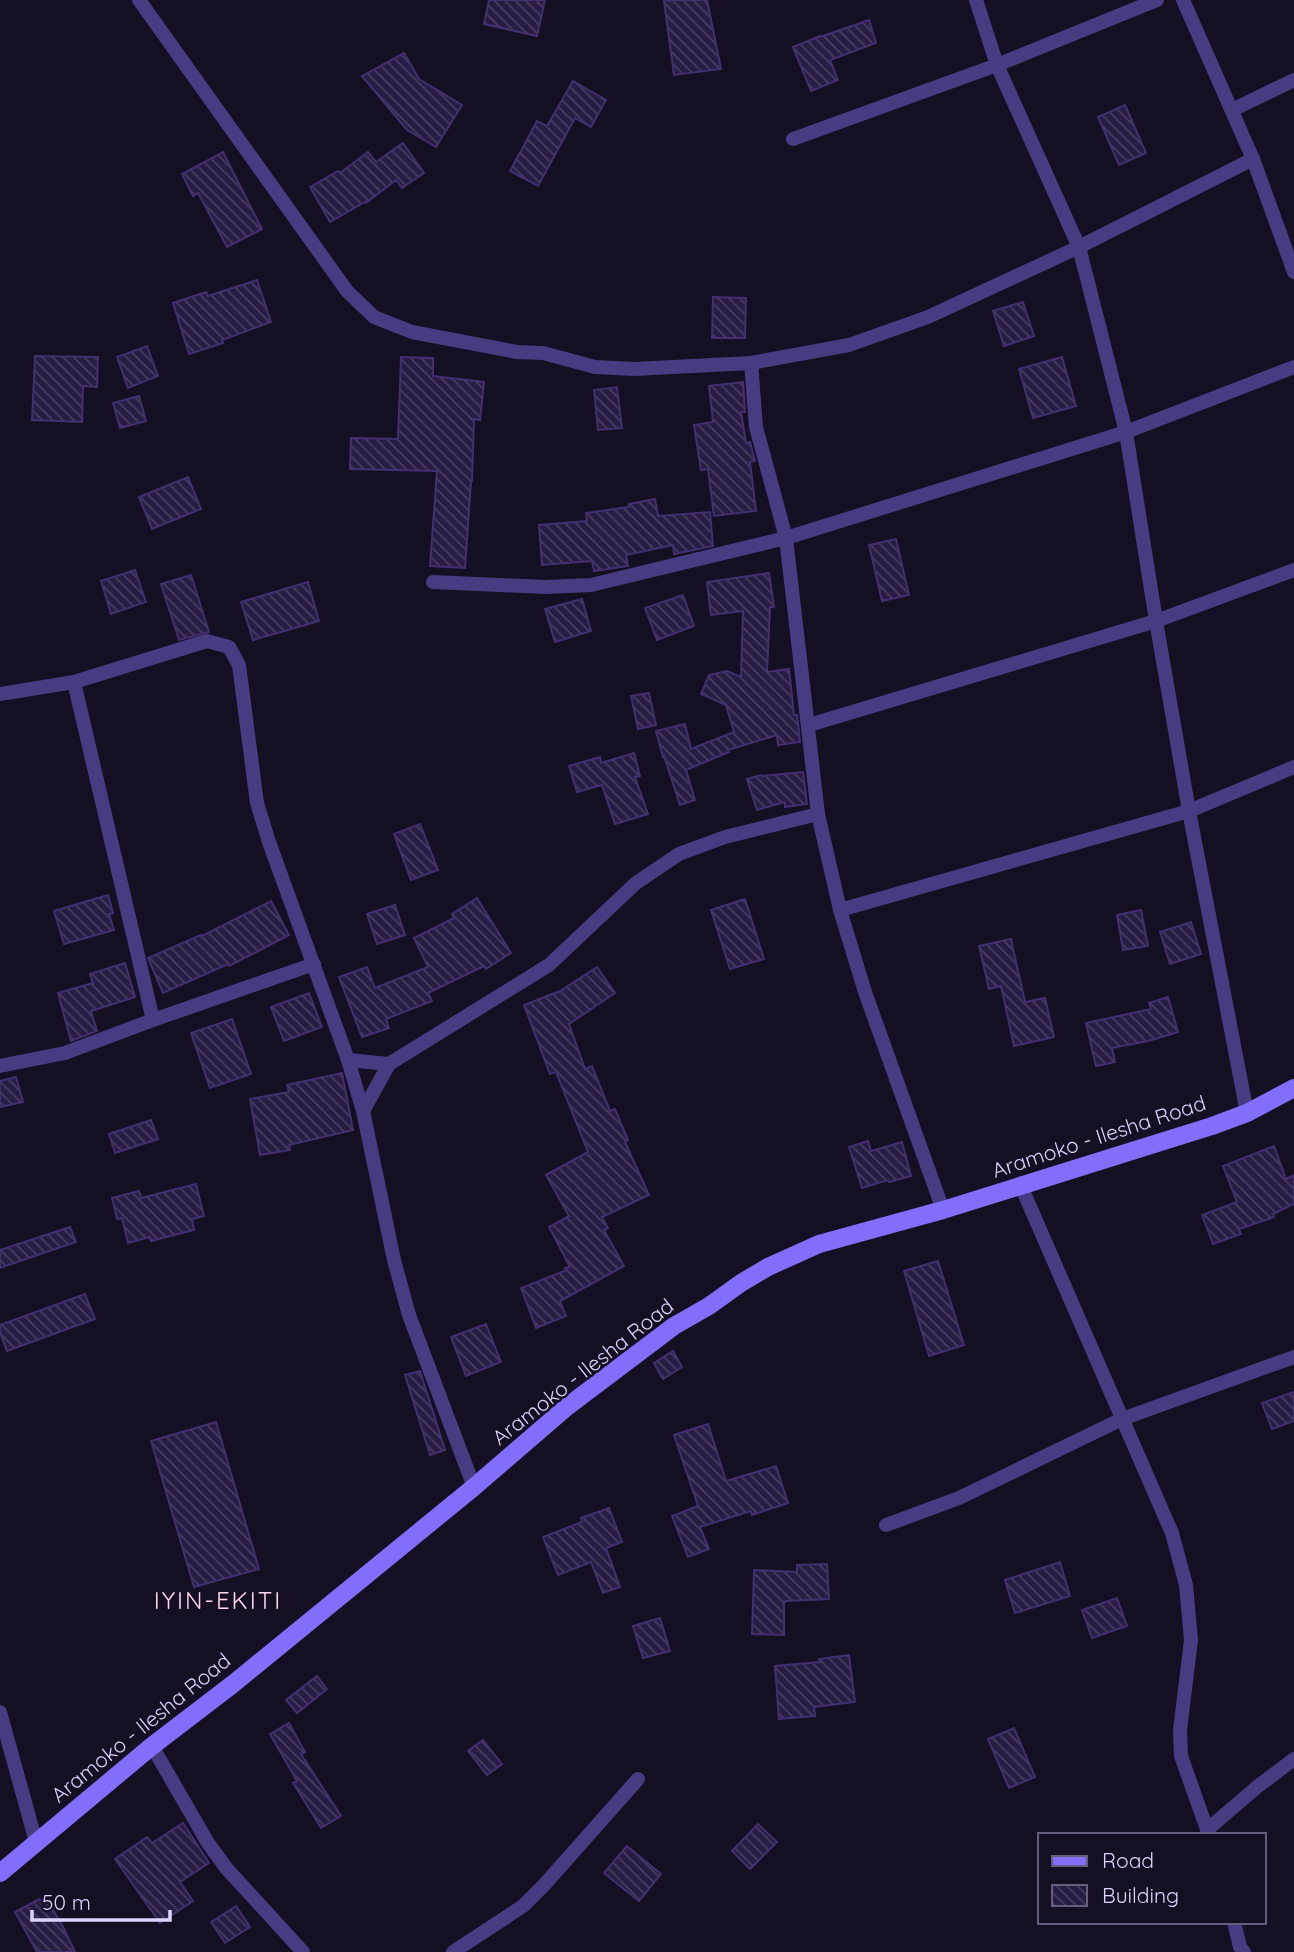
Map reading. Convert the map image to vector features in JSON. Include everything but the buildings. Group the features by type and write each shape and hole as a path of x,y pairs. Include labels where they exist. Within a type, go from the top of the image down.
{"main road":[{"name":"Aramoko - Ilesha Road","path":"0,1873 152,1746 233,1684 474,1488 568,1406 674,1326 768,1267 819,1244 943,1210 1212,1126 1247,1113 1294,1088"}],"street":[{"path":"139,0 347,291 374,317 412,332 517,352 543,354 595,367 634,369 751,363 849,345 928,317 1079,247 1253,159"},
{"path":"976,0 997,65 1079,247 1126,432 1189,811 1247,1113"},
{"path":"793,139 997,65 1157,0"},
{"path":"1183,0 1253,159 1294,272"},
{"path":"1232,110 1294,80"},
{"path":"751,363 756,427 786,538 818,814 840,910 865,992 943,1210"},
{"path":"433,582 545,587 591,584 786,538 1126,432 1294,367"},
{"path":"809,725 1156,621 1294,570"},
{"path":"0,694 74,682 207,641 229,647 239,665 257,803 348,1060 363,1111 394,1260 409,1315 474,1488"},
{"path":"74,682 153,1020"},
{"path":"840,910 1189,811 1294,767"},
{"path":"363,1111 389,1064 549,964 636,883 679,854 725,837 818,814"},
{"path":"0,1066 65,1053 314,964"},
{"path":"348,1060 389,1064"},
{"path":"1021,1186 1172,1533 1186,1585 1191,1640 1180,1730 1181,1756 1208,1832 1257,1787 1294,1759"},
{"path":"886,1525 959,1498 1122,1419 1294,1357"},
{"path":"0,1712 36,1842"},
{"path":"152,1746 208,1843 227,1869 303,1952"},
{"path":"453,1952 523,1906 638,1779"},
{"path":"1234,1924 1240,1947 1244,1952"}],"district":[{"name":"IYIN-EKITI","path":"218,1601"}]}
